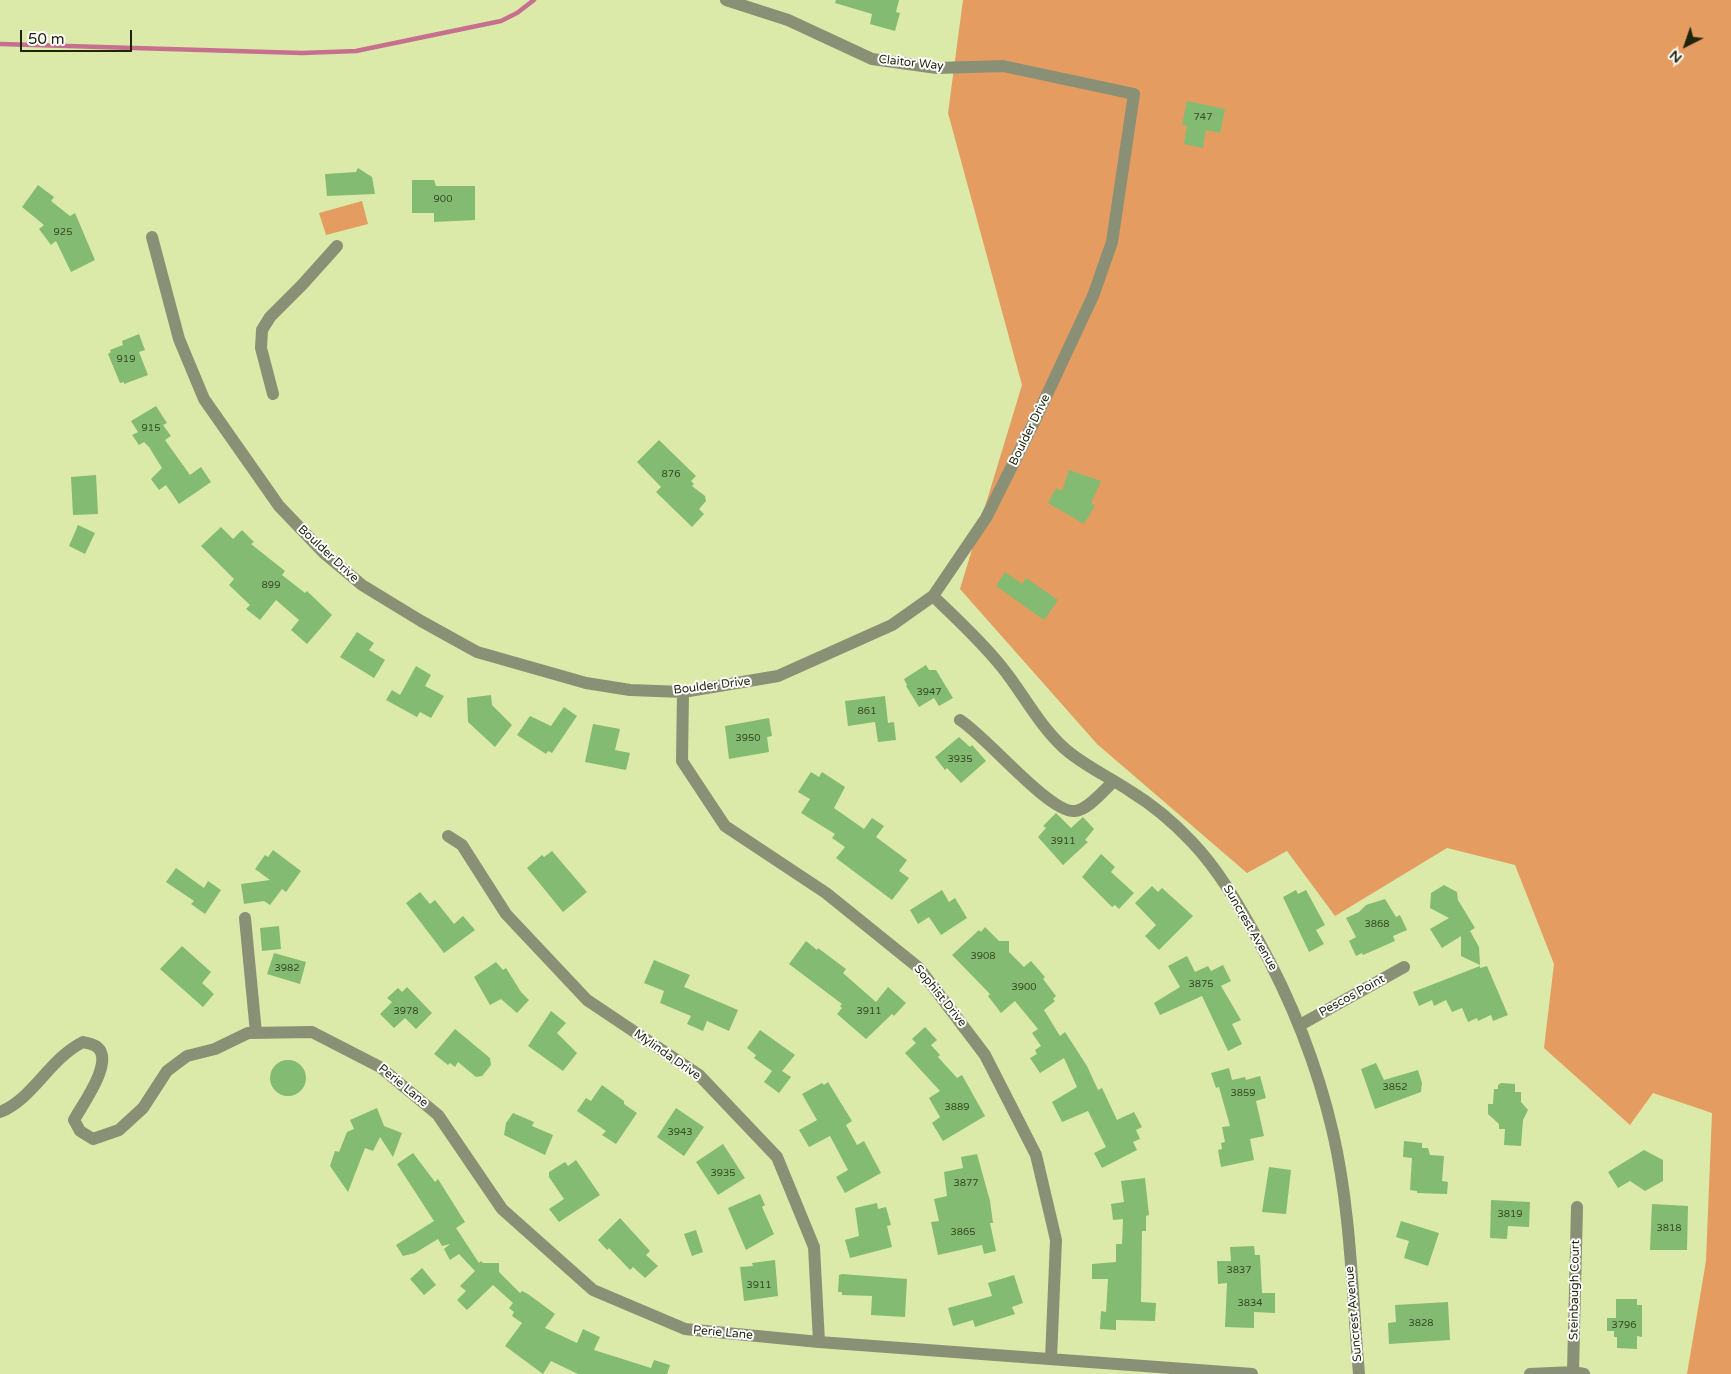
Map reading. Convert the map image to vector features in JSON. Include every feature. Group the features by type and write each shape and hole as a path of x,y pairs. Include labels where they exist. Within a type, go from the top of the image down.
{"street":[{"name":"Claitor Way","path":"726,0 788,20 872,59 937,68 1002,66 1134,94"},
{"name":"Boulder Drive","path":"152,237 179,339 204,399 279,506 325,554 362,585 477,652 586,683 630,690 683,692 778,676 892,625 933,596 986,518 1036,418 1093,296 1112,242 1134,94"},
{"path":"273,394 261,348 262,330 270,317 297,291 337,246"},
{"name":"Suncrest Avenue","path":"933,596 972,633 1002,668 1033,714 1064,748 1096,772 1114,781 1161,812 1192,842 1216,871 1243,913 1275,970 1300,1025 1320,1082 1334,1134 1344,1198 1359,1374"},
{"name":"Sophist Drive","path":"683,692 682,761 724,826 826,893 919,968 985,1054 1036,1155 1056,1240 1051,1359"},
{"path":"960,720 975,728 1011,766 1055,806 1066,811 1082,809 1114,781"},
{"name":"Mylinda Drive","path":"448,836 462,845 506,914 587,1000 699,1075 778,1157 814,1247 819,1342"},
{"path":"0,1112 13,1107 67,1050 83,1042 97,1047 104,1057 102,1071 74,1120 80,1131 93,1139 120,1130 143,1108 167,1071 187,1056 215,1049 252,1033 245,918"},
{"name":"Pescos Point","path":"1300,1025 1404,967"},
{"name":"Perie Lane","path":"252,1033 312,1032 380,1066 438,1115 502,1208 593,1290 685,1329 819,1342 1252,1374"},
{"name":"Steinbaugh Court","path":"1577,1207 1578,1373"},
{"path":"1530,1374 1578,1373"}],"shaded area":[{"path":"963,0 1731,0 1731,1374 1687,1374 1706,1261 1712,1113 1653,1093 1630,1125 1544,1048 1554,964 1515,865 1447,848 1335,916 1287,851 1247,873 1097,744 960,589 1022,385 948,113"},
{"path":"362,201 368,224 326,235 319,213"}],"building":[{"path":"836,0 899,0 896,12 900,13 895,31 870,24 872,14 835,3"},
{"path":"1187,101 1225,109 1220,133 1206,130 1203,148 1184,144 1187,126 1182,125"},
{"path":"358,168 372,177 375,194 327,196 325,174 356,172"},
{"path":"412,180 434,180 436,186 475,186 475,220 434,222 434,213 412,213"},
{"path":"38,185 54,197 51,201 70,216 75,213 95,260 71,272 56,241 51,245 39,229 44,225 22,207"},
{"path":"139,334 145,350 139,352 148,375 124,384 124,382 120,383 108,354 111,352 110,350 123,345 122,341"},
{"path":"156,406 167,423 163,425 171,436 165,440 190,475 201,467 211,482 179,504 166,485 159,490 151,479 162,468 149,447 144,442 139,445 132,435 138,432 131,421"},
{"path":"659,440 696,476 691,481 694,484 692,486 705,496 706,501 699,509 704,514 692,527 656,492 661,487 637,462"},
{"path":"1069,470 1101,481 1091,503 1095,506 1084,524 1048,503 1056,488 1062,491"},
{"path":"96,475 98,514 73,515 71,477"},
{"path":"78,525 95,533 85,554 69,546"},
{"path":"221,527 233,539 242,530 254,542 251,544 285,571 282,575 305,593 307,591 332,615 307,644 291,630 299,620 276,600 260,620 246,609 250,605 229,585 234,579 201,546"},
{"path":"1005,572 1022,584 1026,578 1058,600 1044,620 996,586"},
{"path":"357,632 374,643 369,650 385,660 374,678 340,657"},
{"path":"926,665 929,670 936,670 953,698 939,706 934,698 919,707 906,686 904,679"},
{"path":"416,666 431,675 425,686 444,696 431,718 420,712 417,717 386,700 392,690 400,695"},
{"path":"491,695 492,705 512,725 495,747 468,722 467,698"},
{"path":"885,696 888,723 894,722 896,740 878,742 875,722 848,726 845,701"},
{"path":"564,707 577,716 552,753 548,751 546,754 517,735 530,716 551,726"},
{"path":"769,718 772,736 767,737 769,752 729,759 725,726"},
{"path":"593,724 620,729 615,750 630,753 626,770 585,762"},
{"path":"959,737 970,747 972,745 986,761 961,783 947,768 945,770 935,757"},
{"path":"811,772 819,777 822,772 845,787 834,808 864,829 872,818 884,826 876,837 907,860 899,871 909,878 892,900 836,858 845,847 832,838 835,834 801,813 810,799 798,792"},
{"path":"1056,813 1071,828 1083,817 1094,829 1085,840 1088,842 1063,865 1038,837 1046,828 1043,826"},
{"path":"273,850 301,871 286,892 282,889 270,905 264,901 244,904 241,884 270,880 255,869 265,855 268,857"},
{"path":"552,851 587,892 563,912 527,868 542,855 544,857"},
{"path":"1101,854 1115,867 1111,872 1134,893 1119,909 1115,905 1112,907 1082,877"},
{"path":"176,868 204,888 208,881 221,890 205,914 191,904 194,901 166,882"},
{"path":"1444,885 1457,892 1458,900 1475,928 1470,931 1479,947 1480,965 1461,956 1461,936 1442,948 1430,929 1449,918 1430,908 1431,893"},
{"path":"1152,886 1158,892 1162,888 1193,916 1159,950 1145,936 1156,925 1135,903"},
{"path":"942,890 949,902 955,898 967,918 941,935 929,917 918,924 910,910"},
{"path":"1296,890 1298,894 1306,890 1325,925 1316,930 1324,944 1309,952 1283,897"},
{"path":"420,892 430,904 435,900 454,924 463,916 475,930 444,953 406,903"},
{"path":"1385,899 1396,917 1400,915 1407,930 1393,936 1395,941 1363,955 1362,953 1356,956 1349,941 1356,937 1346,918 1359,912 1366,905"},
{"path":"279,926 281,949 262,951 260,928"},
{"path":"985,927 999,941 1009,941 1009,952 1024,967 1031,961 1045,977 1043,979 1056,996 1053,999 1055,1001 1044,1010 1060,1036 1065,1032 1087,1066 1098,1090 1102,1088 1117,1120 1134,1112 1142,1127 1136,1130 1140,1139 1133,1142 1137,1150 1102,1168 1094,1153 1106,1147 1088,1111 1062,1122 1052,1102 1077,1087 1064,1058 1040,1073 1030,1058 1037,1054 1035,1050 1041,1046 1032,1033 1038,1029 1015,1001 1001,1013 988,996 990,994 952,955 979,930 981,932"},
{"path":"806,941 846,969 843,973 876,1002 888,987 906,1003 894,1016 892,1014 866,1039 837,1014 842,1008 840,1006 842,1004 789,964"},
{"path":"182,946 211,972 202,983 214,994 203,1007 160,969"},
{"path":"274,953 306,962 300,984 267,974"},
{"path":"1187,956 1195,972 1208,966 1211,971 1223,965 1231,981 1221,986 1241,1020 1232,1024 1242,1044 1228,1051 1202,996 1160,1015 1154,1003 1180,987 1168,966"},
{"path":"654,960 690,975 684,987 738,1010 729,1031 707,1021 703,1031 687,1024 691,1016 660,1003 664,991 644,983"},
{"path":"496,962 503,970 506,968 521,992 529,1000 517,1013 501,999 490,1005 474,977"},
{"path":"1480,966 1480,968 1487,966 1508,1015 1493,1021 1491,1015 1478,1021 1477,1018 1468,1022 1462,1008 1452,1012 1446,1000 1434,1006 1432,1000 1419,1006 1413,992"},
{"path":"407,987 432,1013 416,1029 405,1018 394,1028 380,1014 392,1002 387,998 398,988 402,992"},
{"path":"551,1011 566,1023 557,1033 577,1053 563,1071 528,1046"},
{"path":"925,1027 937,1040 931,1045 940,1055 938,1057 957,1078 962,1075 985,1116 943,1141 932,1123 940,1117 929,1098 940,1091 905,1053 916,1043 912,1039"},
{"path":"455,1029 490,1058 491,1065 482,1076 476,1077 458,1062 455,1067 450,1063 448,1065 434,1054"},
{"path":"760,1030 795,1055 782,1071 791,1077 779,1093 764,1082 772,1071 754,1058 756,1055 747,1048"},
{"path":"288,1060 295,1061 301,1065 305,1071 305,1085 301,1091 295,1095 288,1096 281,1095 275,1091 271,1085 270,1078 271,1071 275,1065 281,1061"},
{"path":"1376,1063 1384,1080 1418,1070 1422,1083 1421,1092 1375,1109 1361,1069"},
{"path":"1229,1068 1232,1080 1245,1077 1246,1080 1260,1076 1266,1098 1256,1101 1264,1136 1250,1139 1254,1160 1221,1167 1218,1150 1222,1149 1221,1143 1225,1142 1222,1127 1230,1126 1219,1087 1216,1088 1211,1073"},
{"path":"828,1082 852,1121 846,1125 857,1145 864,1141 881,1173 845,1193 836,1177 848,1170 830,1136 809,1147 799,1130 817,1120 802,1094 822,1083 824,1085"},
{"path":"1501,1083 1515,1084 1515,1092 1521,1092 1521,1102 1528,1110 1523,1120 1521,1146 1504,1145 1505,1129 1499,1129 1499,1124 1488,1114 1488,1104 1493,1104 1494,1089 1498,1089 1498,1085"},
{"path":"602,1085 637,1113 616,1144 602,1135 606,1131 577,1111 586,1098 591,1101"},
{"path":"377,1108 384,1126 402,1133 393,1157 380,1137 373,1151 365,1148 348,1192 330,1166 335,1151 339,1152 347,1132 354,1129 350,1120"},
{"path":"676,1108 704,1127 684,1156 657,1137"},
{"path":"513,1113 534,1122 532,1126 553,1135 545,1155 504,1135 506,1123"},
{"path":"1404,1141 1422,1143 1422,1148 1428,1148 1430,1155 1444,1156 1442,1181 1448,1182 1447,1194 1417,1193 1417,1191 1410,1190 1412,1158 1403,1157"},
{"path":"723,1144 745,1178 718,1195 696,1162"},
{"path":"1644,1150 1663,1160 1663,1181 1645,1191 1630,1181 1618,1188 1608,1172"},
{"path":"413,1153 435,1182 438,1179 465,1222 456,1228 479,1263 481,1261 483,1263 499,1263 499,1272 520,1293 522,1291 528,1294 555,1314 545,1328 577,1343 583,1329 600,1337 594,1350 651,1368 654,1360 670,1365 667,1374 578,1374 551,1361 543,1374 505,1346 522,1323 512,1316 514,1312 509,1308 513,1303 493,1285 467,1310 457,1300 466,1291 460,1286 475,1271 459,1254 450,1260 444,1249 450,1244 442,1246 438,1239 415,1253 403,1256 396,1245 434,1221 397,1164"},
{"path":"977,1154 990,1201 993,1223 990,1223 996,1251 984,1254 982,1245 938,1255 931,1222 939,1221 934,1199 947,1196 944,1172 963,1168 961,1157"},
{"path":"576,1160 600,1195 559,1222 549,1209 564,1199 549,1177 549,1172 565,1162 568,1166"},
{"path":"1269,1167 1291,1170 1286,1214 1262,1212"},
{"path":"1145,1178 1149,1215 1146,1216 1146,1231 1142,1231 1141,1302 1156,1303 1155,1321 1116,1320 1116,1330 1100,1329 1101,1311 1106,1312 1108,1279 1092,1279 1092,1264 1116,1262 1116,1244 1122,1244 1123,1219 1113,1220 1111,1204 1124,1202 1121,1181"},
{"path":"760,1194 765,1205 762,1207 774,1234 746,1250 728,1208"},
{"path":"1491,1200 1530,1202 1529,1227 1508,1226 1507,1239 1490,1238"},
{"path":"877,1203 878,1209 886,1207 891,1225 887,1226 892,1247 850,1258 845,1240 859,1236 855,1208"},
{"path":"1652,1204 1688,1206 1687,1250 1650,1250"},
{"path":"620,1218 650,1251 646,1255 658,1266 645,1278 633,1267 630,1270 609,1248 607,1250 598,1240"},
{"path":"1401,1221 1439,1233 1428,1266 1404,1258 1409,1241 1396,1237"},
{"path":"696,1230 703,1252 692,1256 684,1234"},
{"path":"1254,1246 1255,1255 1260,1255 1262,1293 1275,1293 1275,1313 1254,1312 1254,1328 1225,1327 1227,1283 1218,1284 1217,1261 1231,1261 1230,1247"},
{"path":"775,1260 778,1296 744,1301 740,1267 753,1266 752,1263"},
{"path":"422,1268 436,1285 424,1295 410,1279"},
{"path":"839,1275 907,1279 905,1317 871,1315 872,1296 842,1295 842,1292 838,1292"},
{"path":"1014,1275 1023,1303 1012,1307 1015,1314 975,1327 973,1320 953,1326 948,1308 992,1296 988,1283"},
{"path":"1616,1299 1637,1299 1637,1305 1642,1305 1642,1337 1637,1336 1637,1349 1617,1348 1617,1337 1614,1337 1614,1331 1607,1331 1607,1318 1616,1318"},
{"path":"1448,1302 1450,1340 1389,1344 1388,1323 1396,1322 1395,1305"}],"waterway":[{"path":"0,44 302,53 356,51 501,21 517,13 534,0"}]}
